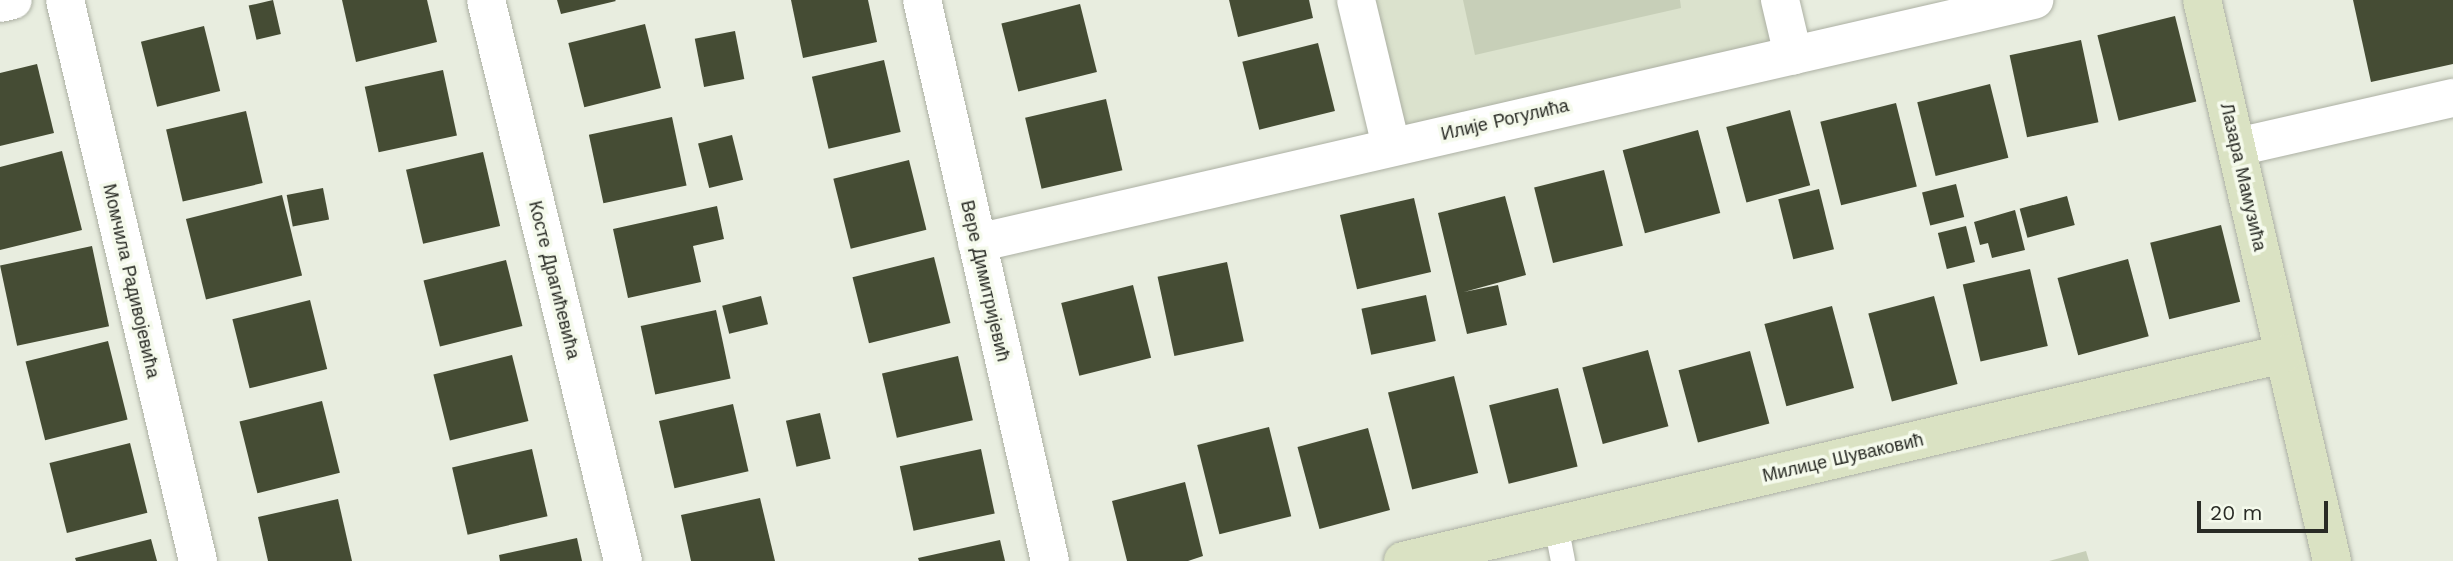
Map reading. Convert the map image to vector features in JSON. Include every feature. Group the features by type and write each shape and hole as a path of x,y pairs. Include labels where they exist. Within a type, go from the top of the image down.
{"street":[{"path":"0,3 13,0"},
{"name":"Момчила Радивојевића","path":"65,0 198,561"},
{"name":"Косте Драгићевића","path":"486,0 623,561"},
{"name":"Вере Димитријевић","path":"922,0 1050,561"},
{"path":"1356,0 1391,146"},
{"path":"1780,0 1793,55"},
{"name":"Илије Рогулића","path":"976,243 2034,0"},
{"name":"Лазара Мамузића","path":"2202,0 2332,561"},
{"path":"2237,147 2453,98"},
{"name":"Милице Шуваковић","path":"1403,561 1559,543 2283,354"}],"shaded area":[{"path":"1356,0 1780,0 1793,55 1391,146"},
{"path":"1463,0 1680,0 1681,8 1475,55"},
{"path":"2086,551 2089,561 2049,561"}],"building":[{"path":"273,0 281,34 257,40 249,6"},
{"path":"342,0 427,0 437,42 356,62"},
{"path":"557,0 615,0 616,1 561,14"},
{"path":"791,0 868,0 877,42 803,58"},
{"path":"1229,0 1309,0 1313,18 1238,37"},
{"path":"2353,0 2453,0 2453,64 2371,82"},
{"path":"1080,4 1097,72 1018,92 1001,24"},
{"path":"2175,16 2196,101 2119,121 2097,35"},
{"path":"645,24 661,88 584,107 568,43"},
{"path":"204,26 220,91 157,107 141,42"},
{"path":"735,31 744,79 704,87 695,39"},
{"path":"2081,40 2098,122 2027,137 2010,55"},
{"path":"1318,43 1335,111 1259,130 1242,62"},
{"path":"884,60 901,132 829,149 812,77"},
{"path":"37,64 54,133 0,146 0,73"},
{"path":"443,70 457,136 379,152 365,87"},
{"path":"1990,84 2008,158 1936,176 1917,102"},
{"path":"1106,99 1122,170 1042,189 1025,118"},
{"path":"1896,103 1917,186 1841,205 1820,122"},
{"path":"1790,110 1810,185 1746,202 1726,127"},
{"path":"246,111 263,183 183,202 166,129"},
{"path":"672,117 687,185 603,203 589,135"},
{"path":"1698,130 1720,213 1645,233 1623,150"},
{"path":"732,135 743,180 709,188 698,143"},
{"path":"62,151 82,230 0,250 0,167"},
{"path":"483,152 500,226 423,244 406,170"},
{"path":"909,160 926,230 851,249 833,179"},
{"path":"1604,170 1623,246 1553,263 1534,187"},
{"path":"1956,184 1964,217 1930,225 1922,192"},
{"path":"323,188 329,219 293,226 287,195"},
{"path":"1819,189 1834,249 1793,259 1778,199"},
{"path":"282,195 302,276 206,299 186,219"},
{"path":"1505,196 1526,275 1464,292 1498,285 1507,325 1467,334 1438,213"},
{"path":"2067,196 2075,225 2027,238 2020,209"},
{"path":"1414,198 1431,272 1357,289 1340,215"},
{"path":"717,206 724,239 693,246 701,282 628,298 613,229"},
{"path":"2015,210 2025,250 1992,258 1988,243 1980,245 1974,222"},
{"path":"2221,225 2240,302 2169,319 2150,243"},
{"path":"1966,226 1975,262 1947,269 1938,233"},
{"path":"92,246 109,326 17,346 0,266"},
{"path":"934,257 950,323 869,343 852,277"},
{"path":"2128,259 2149,336 2078,355 2057,278"},
{"path":"506,260 522,326 440,347 424,281"},
{"path":"1227,262 1244,341 1174,356 1158,277"},
{"path":"2030,269 2048,346 1981,361 1963,285"},
{"path":"1133,285 1151,358 1079,376 1061,303"},
{"path":"1426,295 1436,341 1371,355 1361,309"},
{"path":"761,296 768,324 729,334 722,306"},
{"path":"1934,296 1958,384 1892,401 1868,314"},
{"path":"310,300 327,369 250,388 232,319"},
{"path":"1832,306 1854,388 1786,406 1764,324"},
{"path":"716,310 731,378 655,394 641,326"},
{"path":"108,341 128,420 45,440 26,362"},
{"path":"1648,350 1668,426 1603,444 1582,368"},
{"path":"1750,351 1769,423 1698,443 1679,370"},
{"path":"512,355 528,421 450,441 433,375"},
{"path":"958,356 973,420 897,438 882,374"},
{"path":"1454,376 1478,473 1412,489 1388,392"},
{"path":"1558,388 1578,467 1509,484 1489,405"},
{"path":"322,401 340,473 257,493 240,422"},
{"path":"733,404 749,471 674,488 659,421"},
{"path":"820,413 831,459 796,467 786,421"},
{"path":"1269,427 1291,516 1219,534 1197,445"},
{"path":"1368,428 1390,510 1319,529 1297,447"},
{"path":"130,443 147,513 67,533 49,463"},
{"path":"532,449 548,516 468,535 452,467"},
{"path":"981,449 995,514 914,531 900,466"},
{"path":"1185,482 1203,556 1188,561 1127,561 1112,501"},
{"path":"760,498 775,561 691,561 681,515"},
{"path":"338,499 352,561 268,561 258,517"},
{"path":"577,538 582,561 500,561 499,555"},
{"path":"151,539 157,561 76,561 75,558"},
{"path":"1000,540 1005,561 919,561 918,558"}]}
